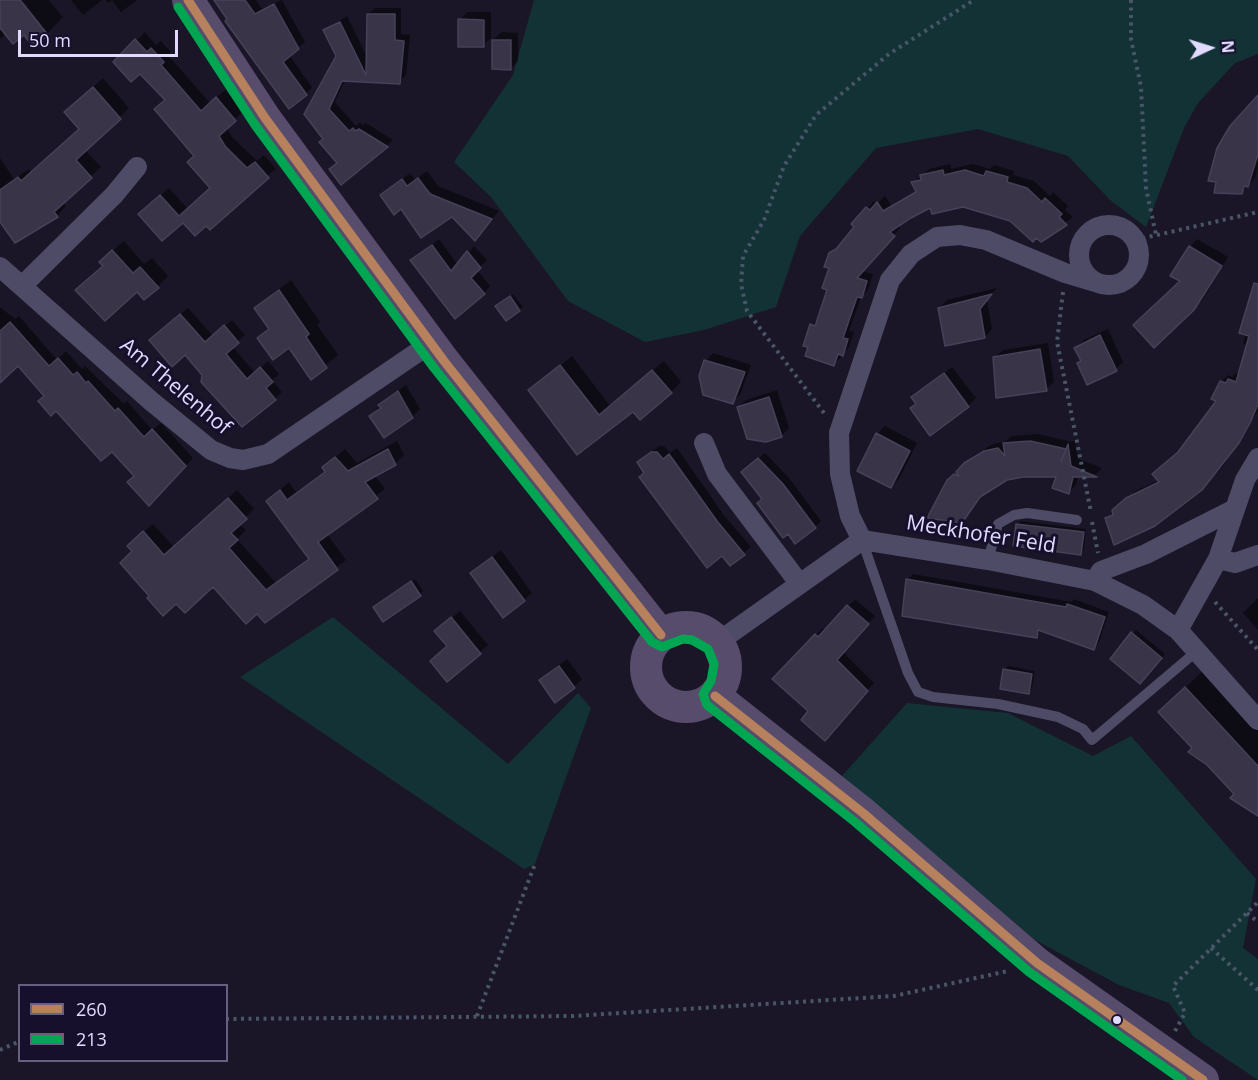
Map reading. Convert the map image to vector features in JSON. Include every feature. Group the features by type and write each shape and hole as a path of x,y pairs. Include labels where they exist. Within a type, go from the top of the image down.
{"main road":[{"path":"188,0 265,118 431,344 661,635"},
{"path":"681,627 695,628 707,633 718,642 727,663 722,687 715,696 704,704 683,707 664,701 654,691 647,678 646,664 650,651 661,635 681,627"},
{"path":"715,696 863,813 1037,963 1161,1053 1203,1080"}],"street":[{"path":"23,285 114,195 136,167"},
{"path":"718,642 862,540 850,516 840,474 839,433 890,280 911,254 937,237 960,236 986,240 1065,273 1095,282 1114,285 1131,276 1139,259 1135,240 1121,227 1101,226 1084,237 1079,257 1087,276 1095,282"},
{"name":"Am Thelenhof","path":"0,267 23,285 151,401 211,450 230,458 243,460 268,454 431,344"},
{"path":"705,443 717,474 799,583"},
{"path":"1178,630 1218,560 1245,480 1258,458"},
{"path":"1098,576 1235,508"},
{"name":"Meckhofer Feld","path":"862,540 1077,575 1098,576 1178,630 1258,720"},
{"path":"1218,560 1235,563 1258,555"}],"lane":[{"path":"988,560 998,524 1014,515 1027,513 1077,520"},
{"path":"862,540 908,673 918,692 933,697 998,704 1058,717 1083,729 1092,740 1197,651"}],"path":[{"path":"839,433 747,311 741,284 743,256 764,220 784,166 816,116 889,54 974,0"},
{"path":"1131,0 1131,39 1141,87 1147,158 1146,188 1156,235"},
{"path":"1135,240 1258,212"},
{"path":"1065,273 1057,342 1098,576"},
{"path":"1202,588 1258,650"},
{"path":"477,1016 535,864"},
{"path":"1161,1053 1185,1013 1173,986 1258,902"},
{"path":"1247,912 1258,922"},
{"path":"1211,948 1258,990"},
{"path":"228,1019 573,1016 894,996 1037,963"},
{"path":"0,1050 18,1042"}],"green space":[{"path":"534,0 1258,0 1258,54 1235,63 1198,103 1184,128 1146,227 1110,200 1068,156 978,129 876,148 800,236 776,307 704,330 645,342 568,301 491,197 454,162 513,75"},
{"path":"333,617 508,764 578,693 591,708 535,864 524,869 240,677"},
{"path":"907,703 1008,713 1093,756 1131,736 1256,879 1243,948 1258,959 1258,1080 1194,1037 1169,1003 1119,985 1035,940 842,776"}],"building":[{"path":"0,0 20,0 48,35 33,47 24,35 13,44 0,28"},
{"path":"214,0 245,0 255,14 274,4 299,49 283,62 307,95 289,109 225,21 227,19"},
{"path":"367,14 395,14 395,40 404,41 400,84 342,81 329,109 349,131 353,128 355,131 359,129 388,147 341,185 329,169 337,163 319,142 323,139 304,114 336,56 323,30 340,22 366,75"},
{"path":"458,19 484,20 484,47 458,47"},
{"path":"135,39 147,52 151,48 164,62 161,65 201,111 216,97 236,121 219,136 225,146 247,168 255,162 269,178 210,230 206,226 195,236 183,223 162,241 138,214 160,195 179,216 210,188 187,162 194,156 154,109 165,100 140,74 131,82 113,62"},
{"path":"492,40 511,40 511,70 492,69"},
{"path":"93,87 121,119 76,160 92,178 54,212 58,217 15,243 0,222 0,190 18,177 21,181 79,129 64,112"},
{"path":"1258,95 1258,154 1248,187 1244,186 1242,194 1214,193 1216,182 1208,181 1217,148 1230,126"},
{"path":"943,170 944,175 965,170 984,176 986,171 1008,177 1007,182 1027,188 1042,202 1045,198 1062,214 1059,217 1067,225 1041,242 1036,238 1033,242 1010,221 963,207 932,214 930,208 890,232 895,236 857,278 867,281 862,298 857,297 843,338 848,339 843,356 838,354 834,366 805,356 808,347 803,346 810,324 815,326 827,290 822,288 829,268 824,267 829,253 836,249 854,227 851,224 866,207 870,210 877,202 883,211 916,192 911,182 921,180 920,175"},
{"path":"418,178 430,194 492,219 475,241 452,217 421,238 401,209 394,215 380,195 402,179 407,186"},
{"path":"432,245 451,271 467,251 481,268 471,278 485,294 455,319 410,260"},
{"path":"1189,246 1222,266 1194,310 1154,348 1133,325 1180,281 1170,276"},
{"path":"112,250 133,273 140,267 159,288 144,300 137,292 105,321 75,290 103,266 99,262"},
{"path":"1254,283 1258,284 1258,404 1251,421 1239,443 1202,490 1155,526 1114,545 1105,518 1113,515 1112,510 1126,498 1159,482 1152,474 1178,452 1216,401 1211,399 1220,381 1226,383 1228,379 1236,382 1249,336 1239,333"},
{"path":"279,290 309,334 306,337 327,368 311,380 289,348 273,360 257,338 269,329 254,308"},
{"path":"992,294 980,309 985,338 945,346 938,308"},
{"path":"510,296 520,311 506,321 495,306"},
{"path":"180,314 205,342 224,325 239,343 226,354 247,379 260,367 273,382 266,388 276,400 242,427 201,382 202,375 185,355 172,367 149,340"},
{"path":"10,322 49,366 58,358 73,375 77,372 86,383 88,381 115,411 118,408 144,437 152,429 186,466 149,506 127,482 134,476 112,452 101,461 56,411 51,416 38,401 44,396 18,366 0,383 0,331"},
{"path":"1100,335 1117,371 1087,385 1077,363 1081,361 1074,348"},
{"path":"1040,349 1047,391 996,398 993,357"},
{"path":"704,360 745,372 733,404 703,395 699,376"},
{"path":"560,365 599,415 652,370 672,393 640,420 633,412 577,455 528,390"},
{"path":"944,373 969,407 930,436 910,408 916,404 911,397"},
{"path":"398,391 413,418 384,438 369,416 381,408 378,405"},
{"path":"769,397 782,437 766,442 747,439 737,407"},
{"path":"876,433 910,451 891,488 857,471"},
{"path":"1030,441 1066,449 1061,462 1068,444 1071,466 1097,477 1073,477 1069,494 1052,488 1056,477 1023,477 1007,480 980,497 962,523 927,518 947,480 954,474 959,476 956,472 964,463 984,451 998,448 1005,456 1003,443"},
{"path":"388,449 396,465 365,482 378,499 318,542 338,570 265,623 257,614 246,624 213,587 185,613 176,604 163,616 120,563 132,551 127,546 143,531 164,555 228,498 247,519 231,533 238,540 229,548 266,590 309,559 266,501 280,490 287,500 325,472 322,467 335,457 348,471"},
{"path":"651,452 657,452 663,459 669,454 717,521 745,555 730,566 722,556 707,568 639,477 644,473 637,462"},
{"path":"758,458 783,484 816,528 795,544 788,534 783,538 757,503 762,499 741,472"},
{"path":"1016,524 1084,532 1081,555 1013,546"},
{"path":"492,557 525,601 503,618 470,573"},
{"path":"906,579 1066,607 1067,604 1105,617 1094,650 1038,630 1037,638 902,616"},
{"path":"411,581 421,596 383,622 373,607"},
{"path":"847,605 869,624 837,660 868,691 825,741 801,720 808,711 772,679 815,634 818,637"},
{"path":"451,617 481,654 447,682 430,661 447,646 434,631"},
{"path":"1131,632 1162,658 1140,684 1110,659"},
{"path":"559,666 575,688 555,703 539,680"},
{"path":"1003,669 1032,674 1029,694 1000,689"},
{"path":"1185,687 1258,766 1258,816 1230,798 1234,794 1207,765 1188,752 1192,748 1158,712"}],"transit line":[{"name":"260","path":"188,0 265,118 444,361 661,635"},
{"name":"213","path":"178,7 255,125 434,368 652,642 662,647 683,639 692,640 708,649 714,664 711,681 703,694 707,705 855,822 1029,972 1182,1080"},
{"name":"260","path":"715,696 863,813 1037,963 1203,1080"}]}
